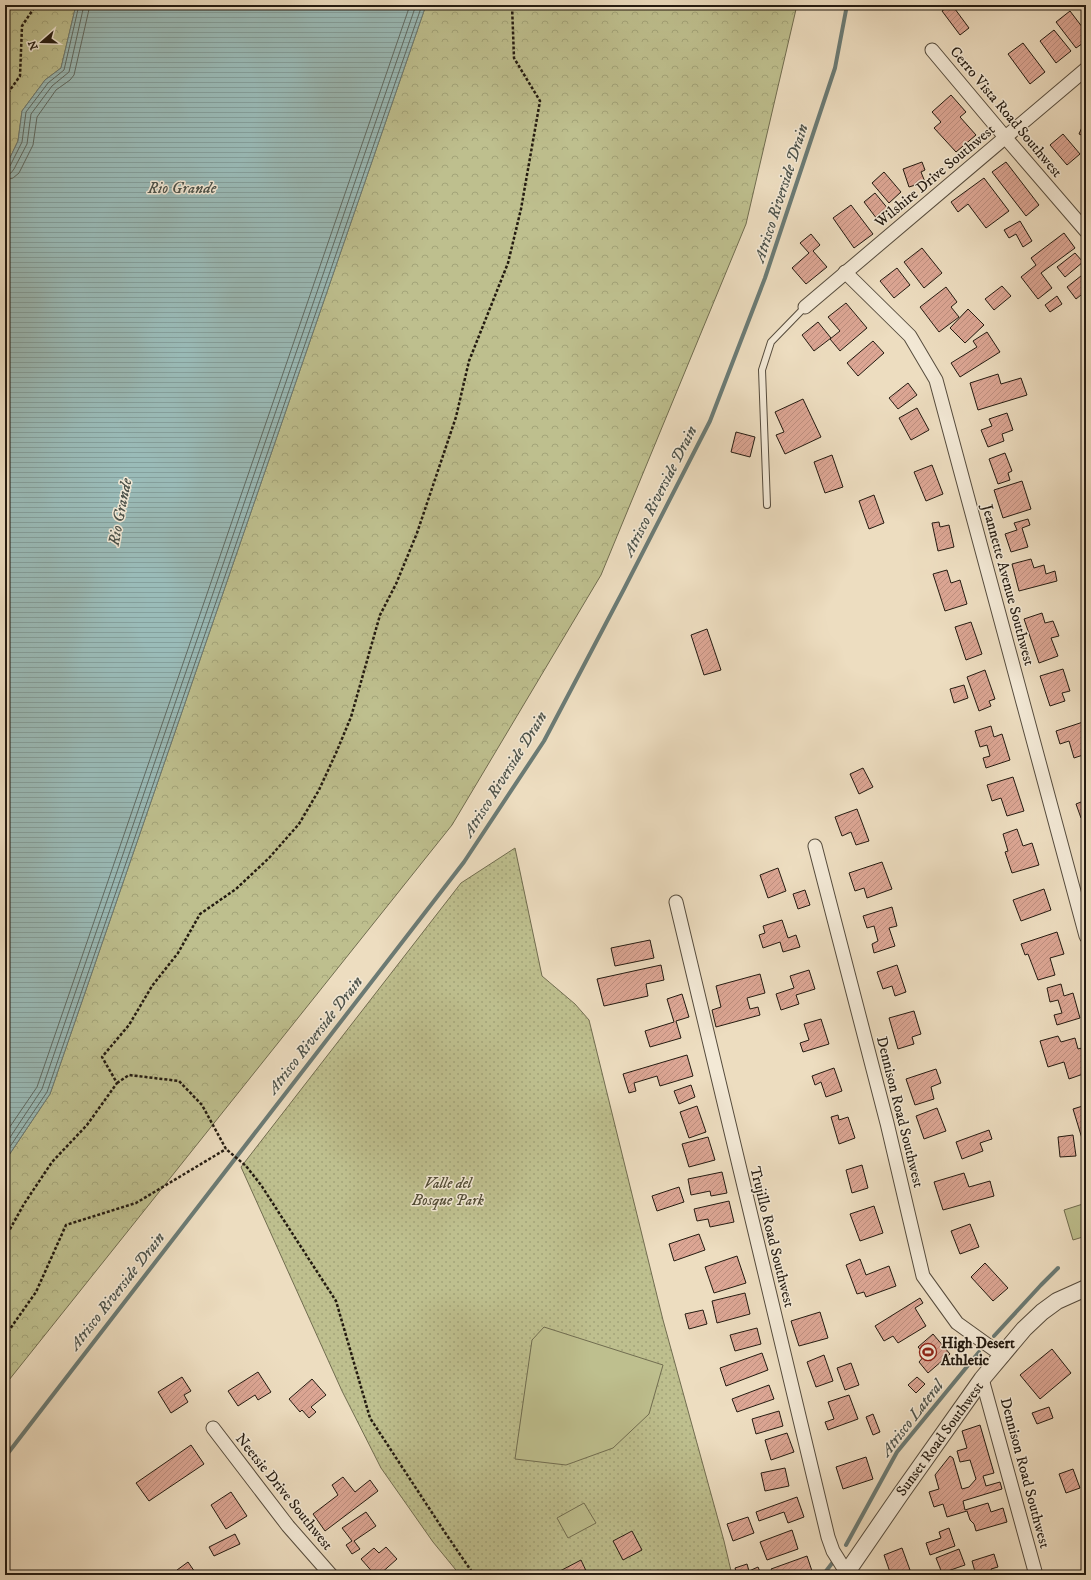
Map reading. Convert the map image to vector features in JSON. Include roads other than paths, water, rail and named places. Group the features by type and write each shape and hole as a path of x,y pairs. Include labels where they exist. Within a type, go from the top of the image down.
{"street":[{"name":"Cerro Vista Road Southwest","path":"932,50 1086,231"},
{"name":"Wilshire Drive Southwest","path":"805,307 1086,69"},
{"name":"Jeannette Avenue Southwest","path":"845,272 910,336 936,380 1086,936"},
{"name":"Dennison Road Southwest","path":"816,846 887,1123 923,1276 957,1323 1003,1356"},
{"name":"Trujillo Road Southwest","path":"676,902 828,1537 833,1551 847,1574"},
{"name":"Sunset Road Southwest","path":"847,1574 900,1495 982,1379 1003,1356 1024,1329 1042,1312 1057,1301 1086,1288"},
{"name":"Dennison Road Southwest","path":"982,1379 1036,1575"},
{"name":"Neetsie Drive Southwest","path":"213,1428 288,1526 331,1575"}],"lane":[{"path":"767,505 762,370 771,342 805,307"}],"water":[{"name":"Rio Grande","path":"76,5 426,5 50,1094 5,1161 5,168 18,141 22,111 45,80 61,68"}],"waterway":[{"name":"Atrisco Riverside Drain","path":"5,1457 464,862 544,741 710,421 765,278 835,68 847,5"},
{"name":"Atrisco Lateral","path":"994,1336 1058,1268"},
{"name":"Atrisco Lateral","path":"846,1545 897,1452 979,1352"},
{"name":"Atrisco Lateral","path":"823,1575 833,1562"}],"place":[{"name":"High Desert Athletic","path":"928,1352"}],"park label":[{"name":"Valle del Bosque Park","path":"448,1192"}]}
